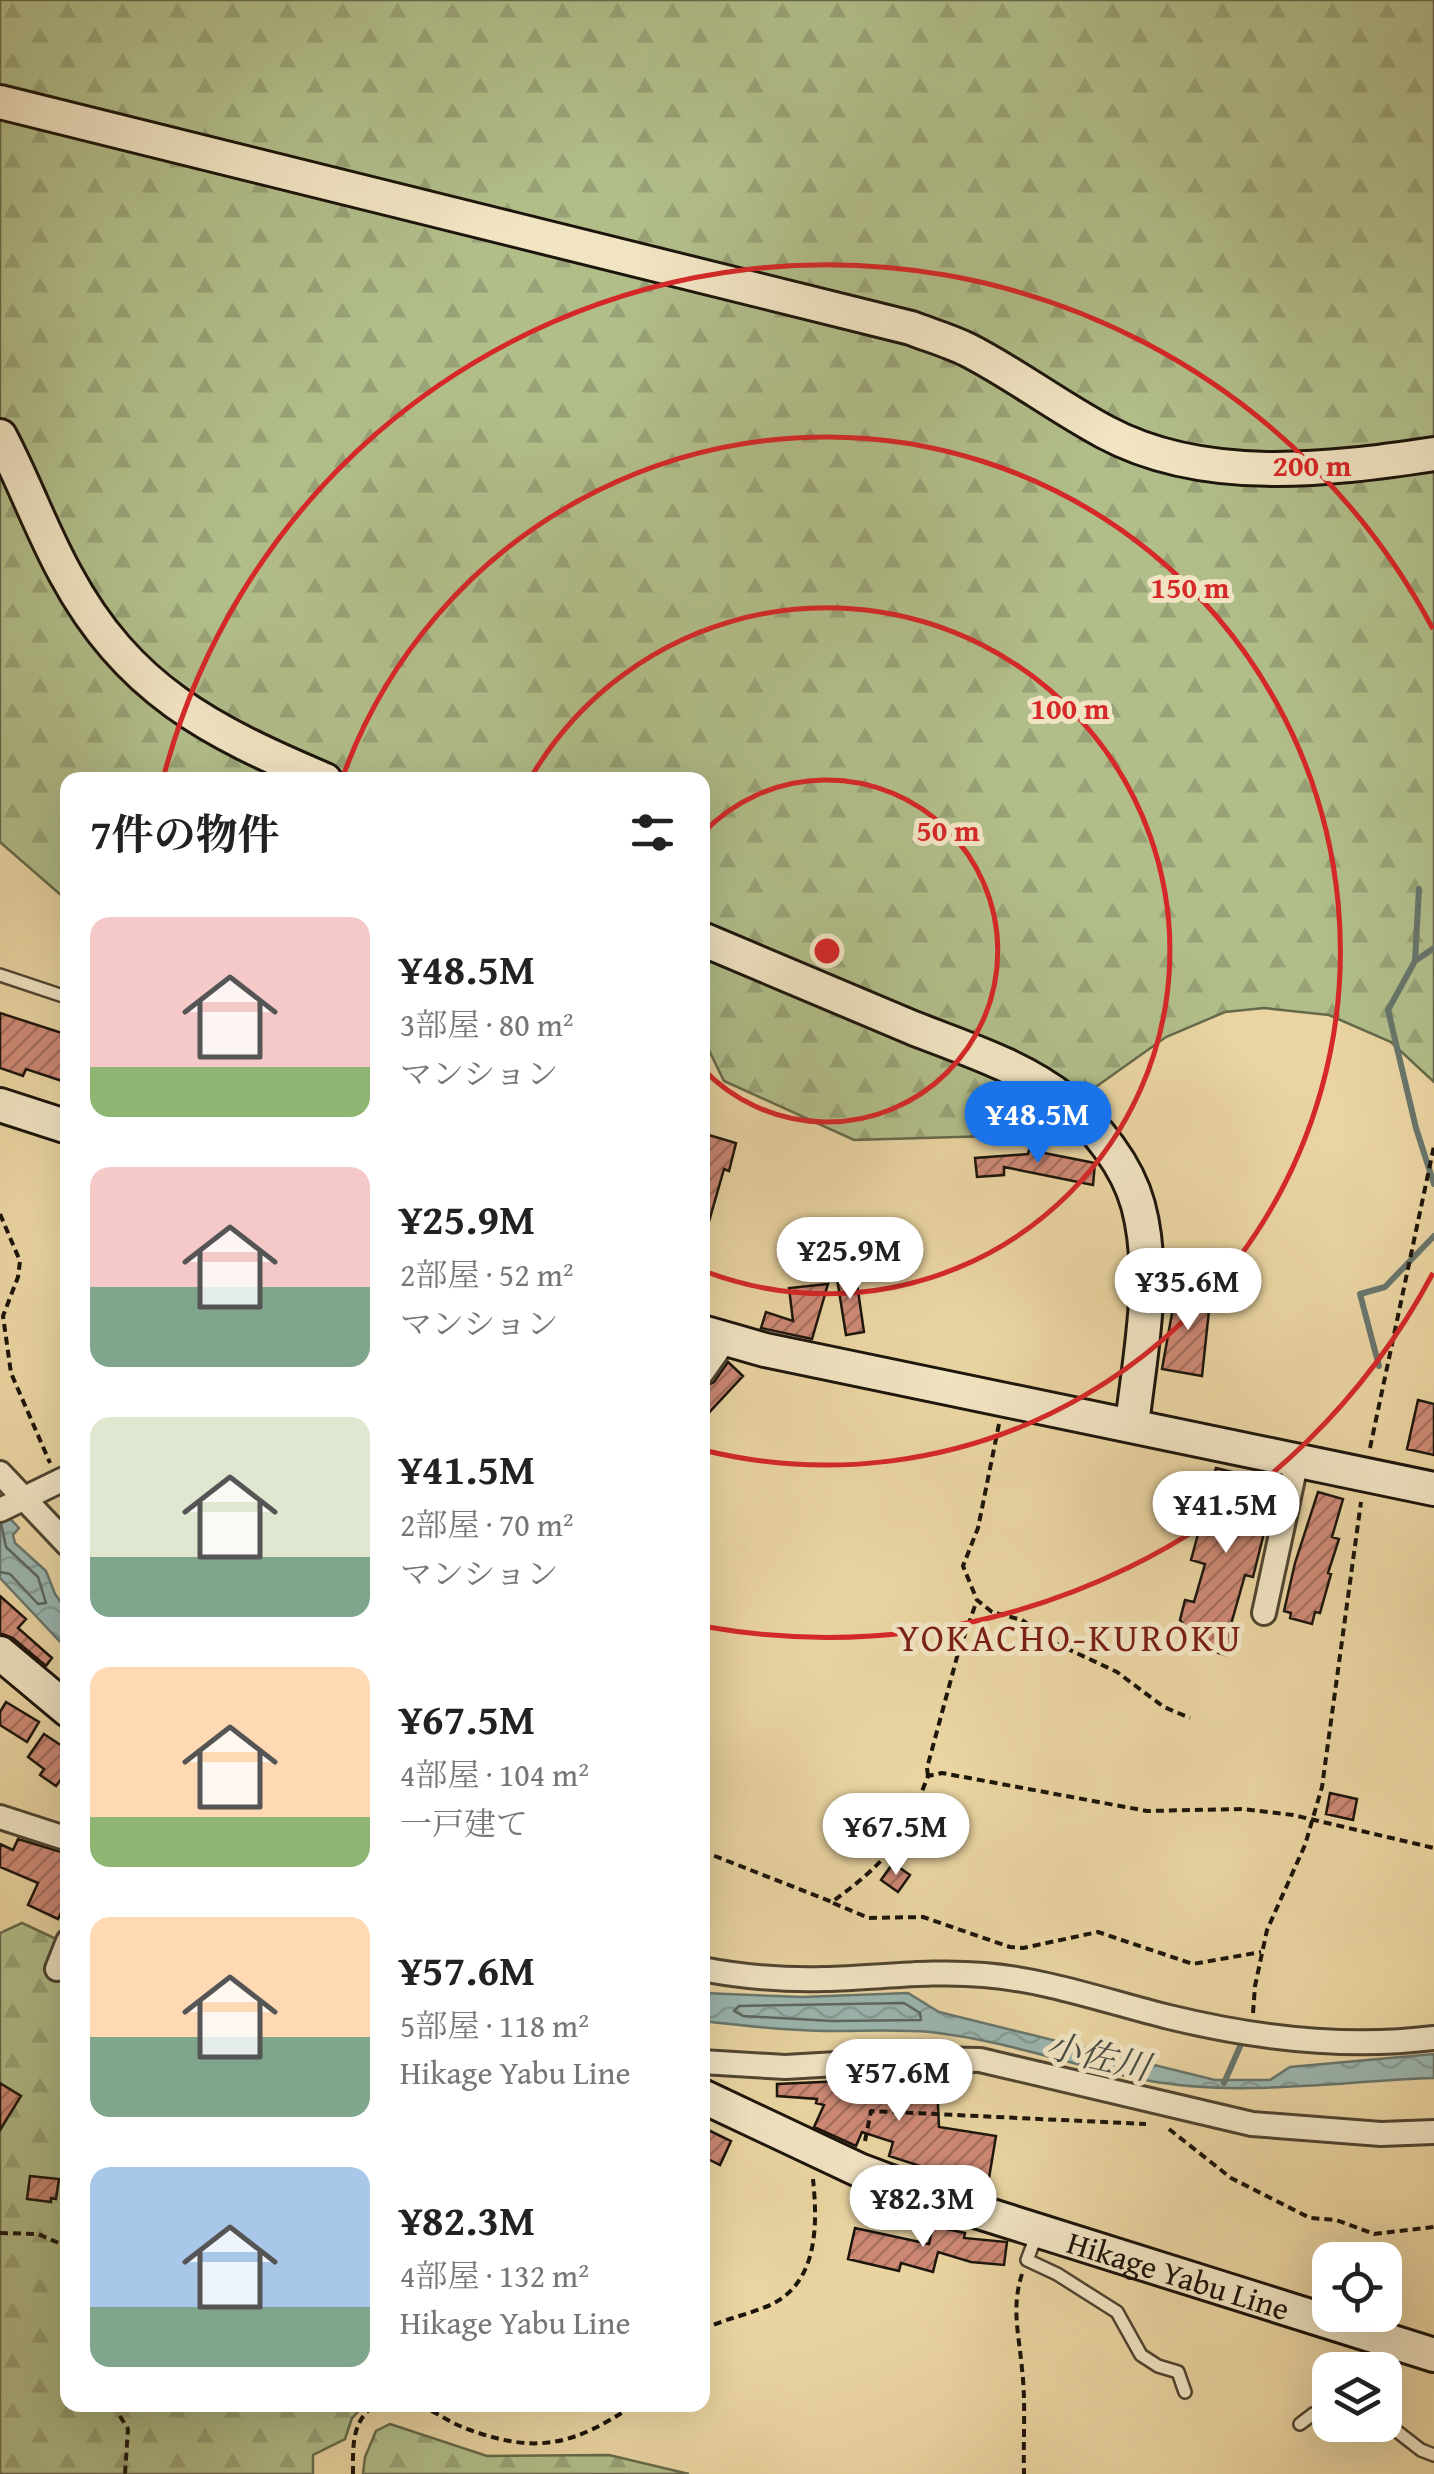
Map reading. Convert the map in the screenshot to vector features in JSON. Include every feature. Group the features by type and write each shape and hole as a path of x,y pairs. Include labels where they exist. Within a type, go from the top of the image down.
{"street":[{"path":"0,102 911,328 968,350 1107,434 1165,455 1196,462 1298,469 1434,454"},
{"path":"0,436 60,564 114,646 141,674 202,723 306,772"},
{"path":"710,942 1014,1071 1062,1099 1086,1120 1130,1183 1142,1223 1146,1288 1132,1425"},
{"path":"0,1105 60,1124"},
{"path":"714,1336 1434,1489"},
{"path":"1264,1613 1296,1460"},
{"path":"0,1473 13,1502 60,1539"},
{"path":"13,1502 60,1481"},
{"path":"0,1653 60,1703"},
{"path":"0,1818 60,1837"},
{"path":"56,1969 60,1959"},
{"path":"710,1970 787,1979 896,1973 986,1975 1037,1982 1170,2017 1252,2032 1334,2042 1434,2038"},
{"path":"710,2062 785,2067 980,2060 1252,2124 1381,2134 1434,2132"},
{"name":"Hikage Yabu Line","path":"710,2100 1033,2245 1434,2355"}],"lane":[{"path":"0,976 60,995"},
{"path":"1033,2245 1056,2274 1118,2312 1140,2355 1178,2372 1185,2392"},
{"path":"1300,2424 1312,2415"},
{"path":"1402,2435 1421,2450 1434,2454"}],"path":[{"path":"1252,2032 1267,1930 1306,1845 1322,1787 1364,1474 1434,1146"},
{"path":"0,1214 20,1261 3,1316 10,1373 60,1476"},
{"path":"1004,1400 978,1528 962,1566 976,1600 992,1612 1022,1620 1057,1644 1117,1672 1164,1707 1190,1718"},
{"path":"832,1902 887,1856 906,1830 928,1776 957,1657 976,1600"},
{"path":"928,1776 942,1773 1147,1811 1242,1809 1313,1820 1434,1848"},
{"path":"710,1854 870,1918 923,1917 1010,1947 1024,1948 1098,1932 1194,1964 1261,1952"},
{"path":"871,2112 1146,2124"},
{"path":"1164,2124 1231,2178 1310,2218 1336,2220 1374,2234 1434,2227"},
{"path":"710,2327 766,2308 800,2281 817,2223 812,2174 815,2149"},
{"path":"0,2232 38,2234 60,2244"},
{"path":"1024,2474 1022,2370 1015,2296 1033,2245"},
{"path":"117,2412 128,2429 124,2474"},
{"path":"353,2474 353,2444 361,2418 367,2412"},
{"path":"434,2412 471,2431 530,2445 548,2445 579,2436 622,2412"}],"green space":[{"path":"0,0 1434,0 1434,1082 1391,1042 1329,1015 1264,1008 1225,1012 1166,1037 1028,1135 854,1140 724,1081 710,1052 710,772 60,772 60,894 0,842"},
{"path":"22,1923 60,1941 60,2412 358,2412 345,2439 313,2455 313,2474 0,2474 0,1933"},
{"path":"390,2424 487,2456 609,2455 689,2474 363,2474 365,2457 376,2431"}],"water":[{"path":"0,1508 19,1528 13,1535 15,1543 46,1571 60,1601 60,1642 0,1578"},
{"name":"小佐川","path":"710,1993 802,1997 908,1993 939,2012 1215,2080 1270,2080 1290,2067 1434,2054 1434,2078 1217,2088 1145,2080 985,2041 930,2032 710,2022"}],"building":[{"path":"0,1013 60,1032 60,1080 26,1069 23,1076 0,1068"},
{"path":"710,1135 736,1143 729,1171 724,1169 710,1218"},
{"path":"1029,1150 1095,1163 1093,1185 1004,1167 1004,1175 977,1177 975,1158 1028,1154"},
{"path":"855,1270 864,1332 846,1335 836,1272"},
{"path":"828,1284 812,1339 761,1328 766,1312 793,1321 789,1288"},
{"path":"1192,1289 1211,1292 1202,1376 1162,1369 1176,1291 1191,1293"},
{"path":"728,1362 743,1376 710,1411 710,1384"},
{"path":"1418,1400 1434,1404 1434,1455 1407,1449"},
{"path":"1216,1468 1264,1480 1262,1486 1275,1489 1253,1577 1245,1575 1230,1628 1236,1629 1232,1650 1226,1655 1201,1648 1180,1620 1185,1600 1194,1602 1205,1564 1191,1560"},
{"path":"1318,1492 1343,1499 1332,1537 1339,1539 1328,1573 1331,1574 1320,1613 1315,1612 1312,1624 1290,1618 1291,1613 1284,1611"},
{"path":"0,1596 26,1619 18,1628 52,1658 46,1666 13,1638 0,1633"},
{"path":"6,1702 39,1722 27,1742 0,1725 0,1712"},
{"path":"44,1734 60,1745 60,1781 56,1786 40,1775 44,1769 28,1757"},
{"path":"1330,1793 1357,1799 1353,1820 1326,1814"},
{"path":"18,1839 60,1852 58,1919 28,1905 38,1883 0,1867 0,1844 13,1850"},
{"path":"893,1863 910,1875 898,1892 881,1880"},
{"path":"889,2079 888,2085 937,2084 939,2127 996,2136 988,2184 889,2156 893,2142 862,2132 856,2146 814,2127 824,2105 816,2103 817,2099 777,2096 777,2084"},
{"path":"0,2083 21,2096 0,2130"},
{"path":"710,2131 731,2141 720,2165 710,2160"},
{"path":"30,2176 59,2179 56,2199 27,2199"},
{"path":"933,2226 965,2233 964,2238 1007,2242 1004,2265 971,2262 938,2252 933,2272 901,2263 899,2271 848,2259 855,2228 929,2244"}],"waterway":[{"path":"1419,889 1415,961 1388,1010 1416,1128 1434,1184"},
{"path":"1415,961 1434,948"},
{"path":"1379,1366 1360,1294 1385,1287 1434,1236"},
{"path":"1224,2083 1242,2042"}],"district":[{"name":"YOKACHO-KUROKU","path":"1070,1637"}]}
